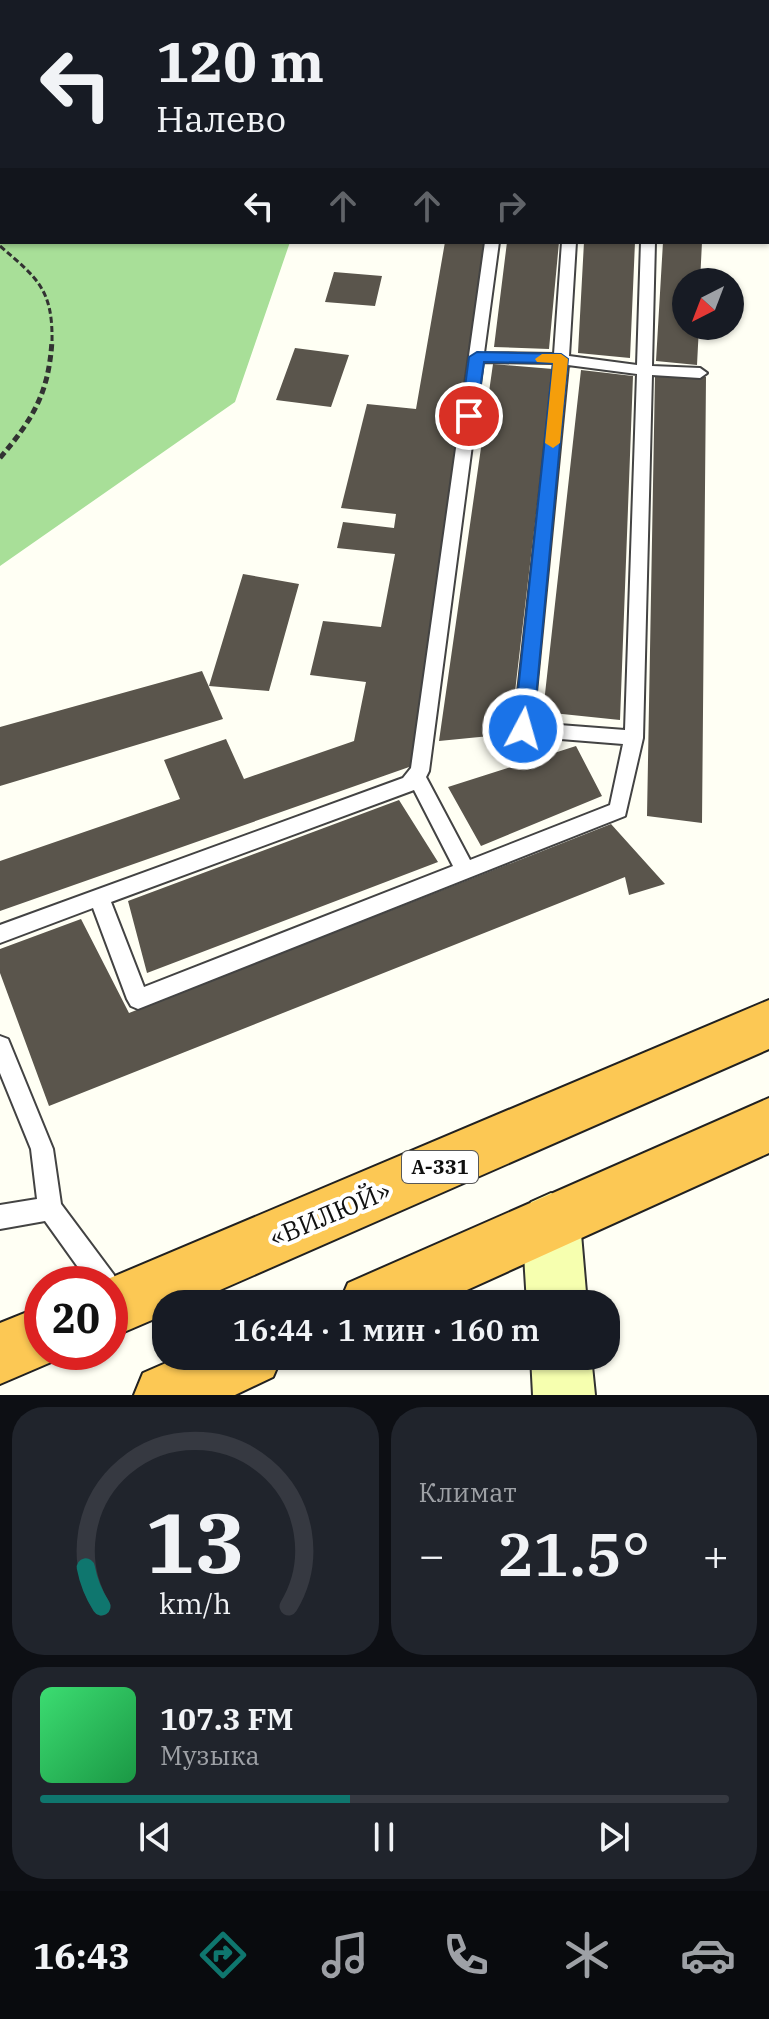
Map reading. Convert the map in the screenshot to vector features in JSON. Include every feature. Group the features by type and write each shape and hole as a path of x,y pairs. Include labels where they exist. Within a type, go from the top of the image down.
{"highway":[{"name":"«ВИЛЮЙ»","path":"128,1290 769,1024"},
{"path":"400,1290 769,1125"},
{"path":"0,1354 24,1344"},
{"path":"165,1395 221,1370"}],"street":[{"path":"551,1222 556,1290"},
{"path":"562,1370 564,1395"}],"lane":[{"path":"0,934 410,783 420,771 492,244"},
{"path":"569,244 561,359 523,729 634,738"},
{"path":"99,897 138,999 618,810 634,738 648,244"},
{"path":"477,357 561,359 643,370 700,373"},
{"path":"416,776 465,870"},
{"path":"0,1046 42,1149 50,1208 90,1266"},
{"path":"0,1217 50,1208"}],"path":[{"path":"0,246 41,282 52,313 42,398 25,429 0,458"}],"green space":[{"path":"0,244 289,244 235,402 0,566"}],"building":[{"path":"445,244 485,244 412,766 0,911 0,861 180,799 164,760 226,739 244,779 354,741 366,682 310,675 323,621 381,627 395,554 337,548 343,522 394,528 396,514 341,508 367,404 416,409"},
{"path":"507,244 559,244 549,349 494,347"},
{"path":"584,244 635,244 630,358 578,353"},
{"path":"663,244 702,244 701,268 672,268 672,340 698,340 697,365 656,361"},
{"path":"334,272 382,276 375,306 325,302"},
{"path":"295,348 349,355 331,407 276,400"},
{"path":"493,364 553,369 510,734 439,741"},
{"path":"581,370 633,376 620,720 543,712"},
{"path":"655,375 706,377 702,823 647,816"},
{"path":"243,574 299,584 269,691 209,686"},
{"path":"202,671 223,719 0,786 0,727"},
{"path":"576,746 602,796 481,846 448,787"},
{"path":"399,800 438,862 147,973 128,901"},
{"path":"611,824 665,884 629,895 625,877 49,1106 0,973 0,949 81,919 129,1013"}],"slow traffic":[{"path":"542,359 561,359 553,443"}],"route":[{"path":"469,416 477,357 561,359 523,729"}]}
